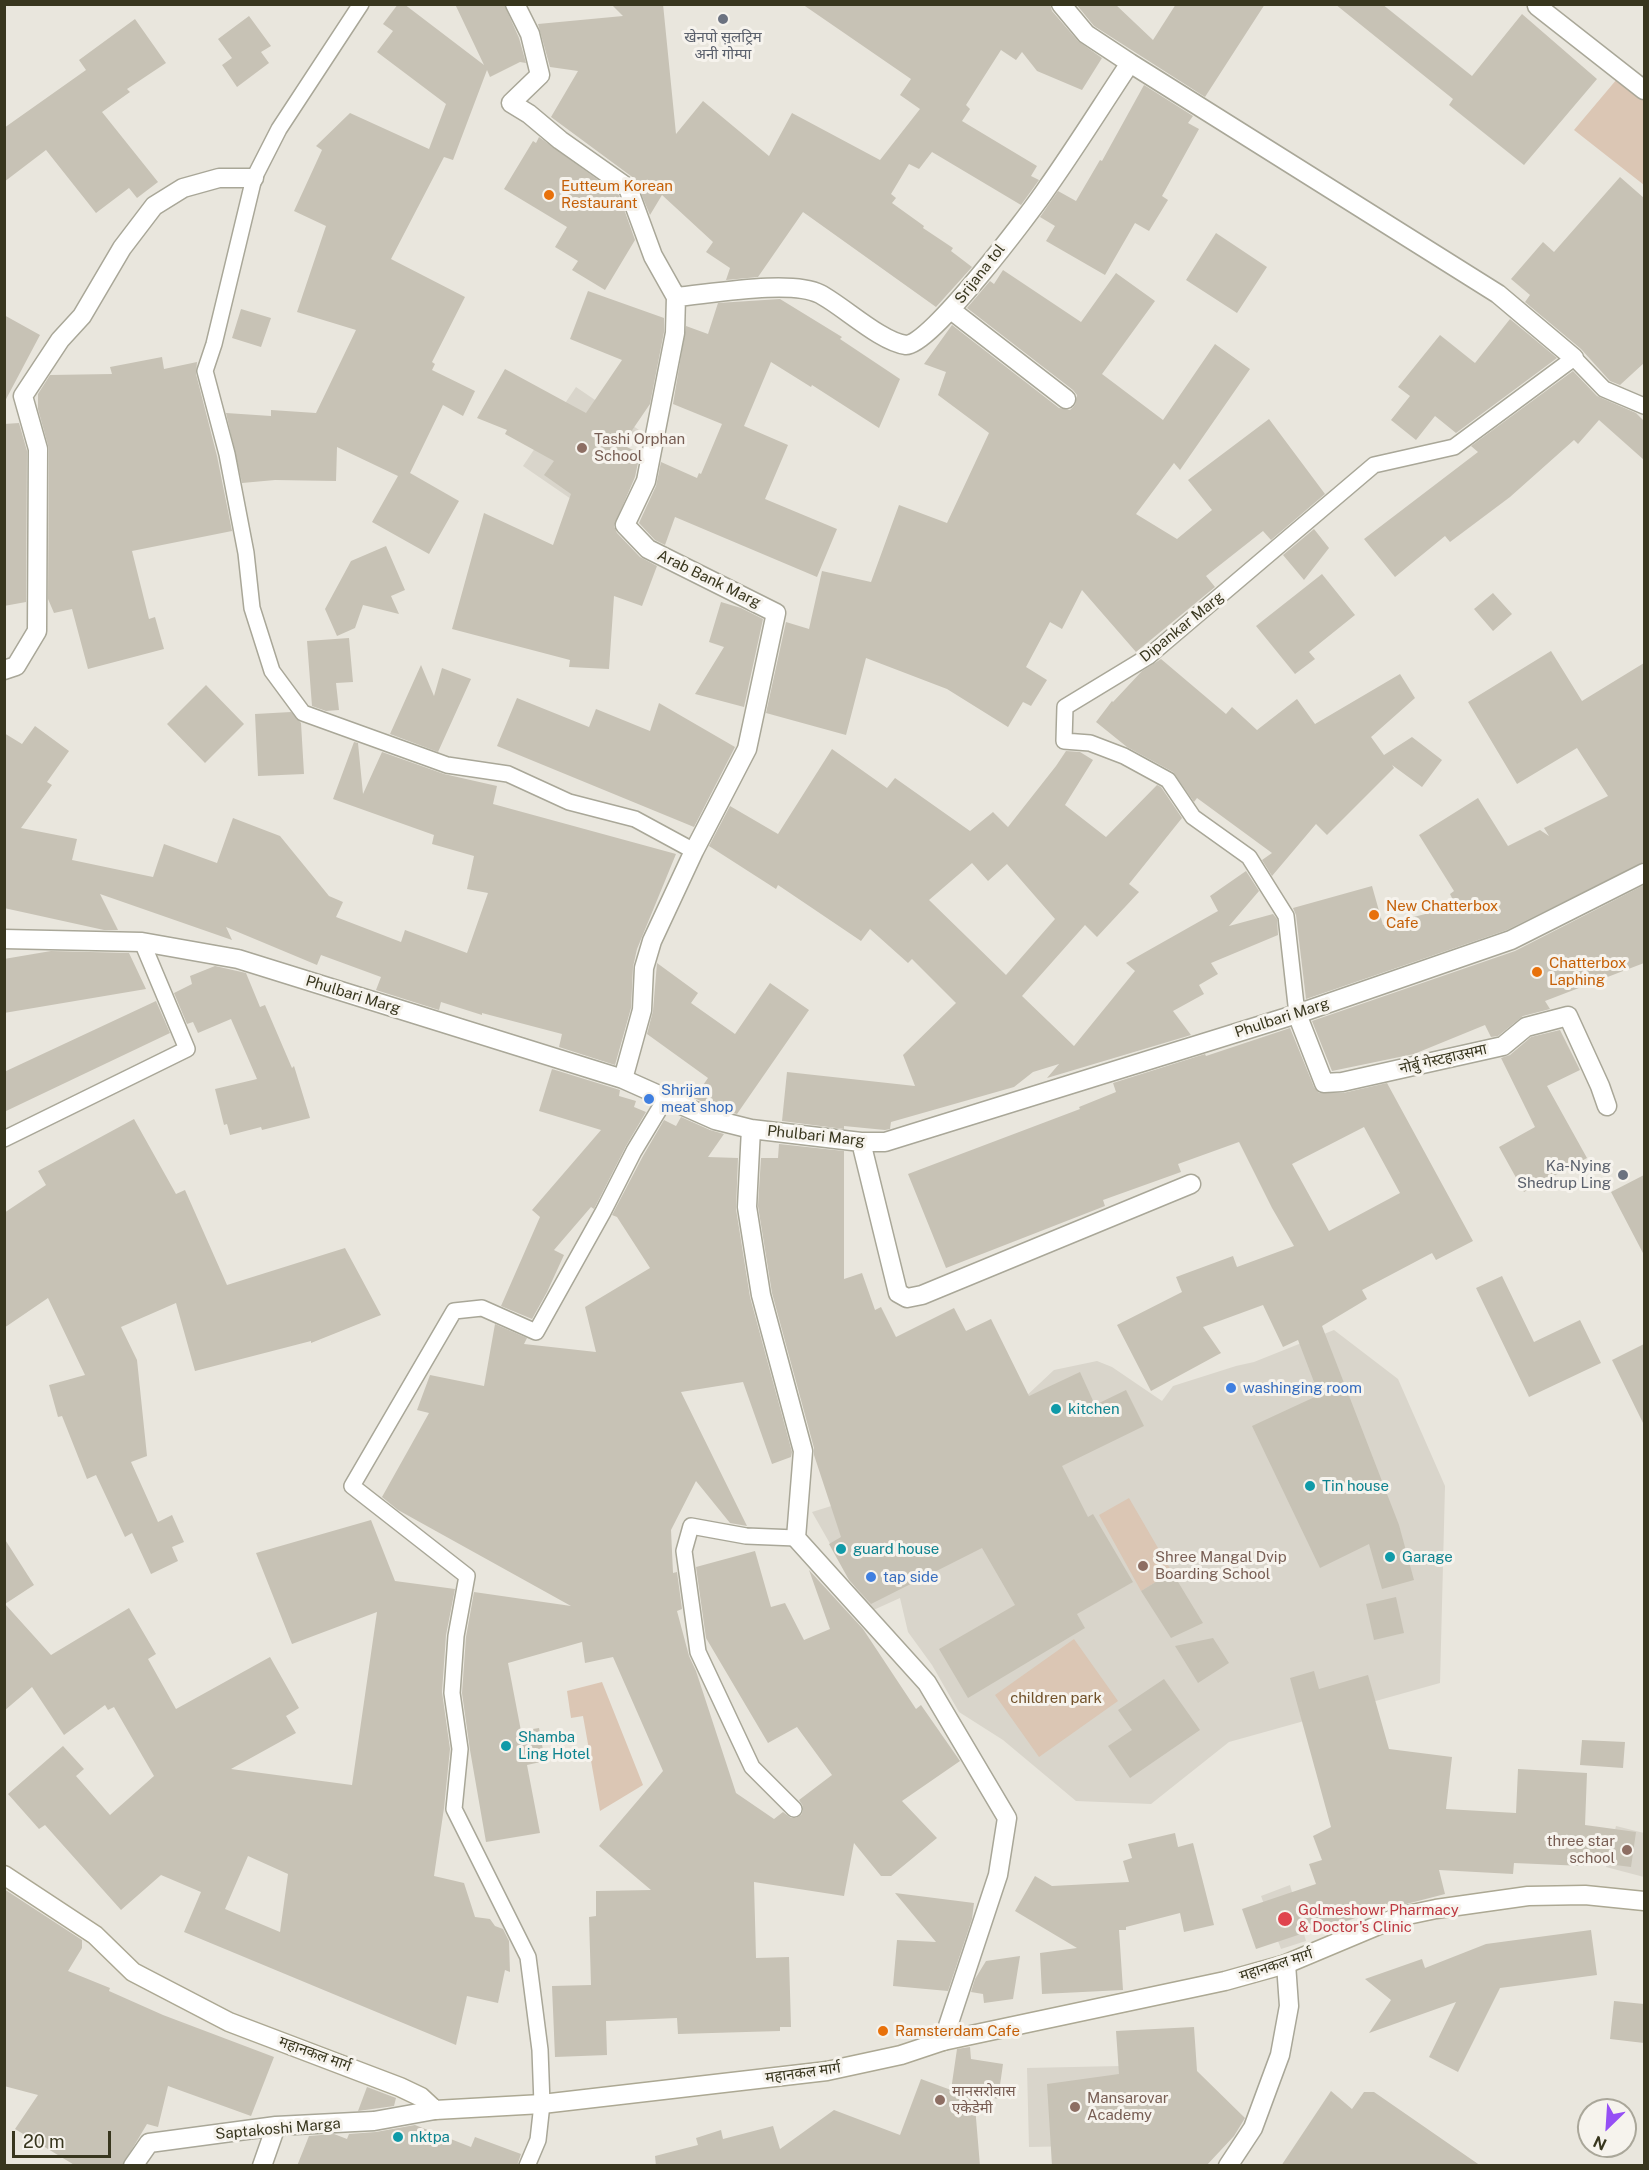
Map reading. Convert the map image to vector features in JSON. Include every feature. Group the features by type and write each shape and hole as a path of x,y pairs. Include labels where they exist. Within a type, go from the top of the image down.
{"street":[{"path":"515,4 530,34 540,75 511,103 628,188 652,256 676,297"},
{"path":"1061,4 1086,34 1498,294 1574,358"},
{"path":"1537,6 1644,90"},
{"name":"Srijana tol","path":"676,297 796,288 818,293 882,336 906,345 917,342 951,310 1046,190 1130,63"},
{"path":"4,670 16,666 37,631 38,449 23,396 60,340 82,316 122,248 154,206 183,188 219,178 254,178"},
{"name":"Arab Bank Marg","path":"623,1079 642,1010 644,968 652,941 664,910 747,749 776,613 648,549 625,525 646,481 675,333 676,297"},
{"path":"951,310 1066,399"},
{"name":"Phulbari Marg","path":"4,939 142,942 238,959 623,1079 715,1119 751,1129 861,1142 885,1142 1297,1014 1511,940 1644,873"},
{"name":"नोर्बु गेस्टहाउसमा","path":"1297,1014 1324,1083 1342,1082 1503,1046 1526,1027 1568,1016 1607,1106"},
{"path":"751,1129 747,1207 750,1229 761,1295 803,1451 796,1538 927,1683 1007,1818 998,1875 943,2041"},
{"path":"861,1142 898,1293 907,1298 922,1295 1191,1184"},
{"name":"महानकल मार्ग","path":"4,1875 95,1935 133,1972 229,2022 400,2087 421,2097 435,2110 542,2104 827,2071 901,2055 943,2041 1225,1981 1286,1964 1398,1917 1528,1896 1585,1895 1644,1901"},
{"path":"1228,2166 1252,2128 1280,2055 1289,2006 1286,1964"},
{"name":"Saptakoshi Marga","path":"133,2166 149,2144 276,2126 374,2121 435,2110"},
{"path":"262,2166 276,2126"}],"lane":[{"path":"361,4 279,129 254,178 205,371 227,454 246,553 252,608 272,671 303,713 447,765 508,774 569,802 635,819 694,851"},
{"path":"1574,358 1604,389 1644,406"},
{"name":"Dipankar Marg","path":"1297,1014 1286,916 1249,856 1193,817 1168,780 1124,756 1090,743 1064,741 1065,707 1149,656 1374,465 1454,447 1574,358"},
{"path":"4,1139 187,1049 142,942"},
{"path":"527,2166 538,2140 542,2104 540,2050 528,1957 454,1809 460,1749 452,1693 456,1636 467,1576 352,1486 454,1311 482,1308 536,1332 603,1212 634,1150 666,1098"},
{"path":"794,1809 752,1767 698,1652 684,1551 691,1526 746,1536 796,1538"}],"shaded area":[{"name":"Tashi Orphan School","path":"576,387 639,430 587,510 523,466"},
{"name":"Shree Mangal Dvip Boarding School","path":"1334,1330 1398,1379 1445,1486 1440,1683 1229,1742 1151,1804 1076,1801 1003,1740 959,1712 932,1665 908,1632 900,1598 869,1612 812,1512 947,1470 1054,1370 1097,1361 1112,1367 1162,1401 1173,1386 1254,1362"},
{"name":"three star school","path":"1616,1826 1644,1833 1644,1877 1606,1867"},
{"name":"Golmeshowr Pharmacy & Doctor's Clinic","path":"1290,1885 1306,1941 1281,1949 1261,1896"},
{"name":"Mansarovar Academy","path":"1121,2066 1123,2145 1029,2147 1027,2068"}],"green space":[{"path":"1617,79 1644,100 1644,185 1574,130"},
{"path":"1129,1498 1172,1572 1141,1591 1099,1515"},
{"name":"children park","path":"1074,1639 1118,1701 1039,1757 995,1695"},
{"path":"602,1682 643,1785 600,1811 583,1716 571,1718 567,1691"}],"building":[{"path":"398,4 404,4 484,65 455,4 504,4 519,38 526,63 520,62 490,77 487,70 453,160 444,157 391,259 465,297 432,362 435,364 432,370 475,391 463,416 443,405 410,473 459,501 429,554 372,522 398,476 337,447 336,481 275,480 242,483 226,413 271,416 271,410 316,413 356,330 297,312 326,226 294,211 322,150 316,146 350,113 429,149 446,104 377,52 393,31 383,24"},
{"path":"611,4 663,4 676,134 703,101 769,156 792,113 880,160 920,109 900,95 911,79 802,4 1050,4 1052,11 1078,41 1102,58 1082,90 1037,71 1022,52 1016,60 1001,50 966,105 970,109 962,121 1037,166 1031,176 1039,180 1021,205 932,152 919,169 909,164 891,194 896,198 892,203 953,248 951,251 972,267 936,307 803,212 758,277 726,280 730,268 706,252 713,242 662,195 650,215 635,179 551,117 578,71 550,67 538,24 623,16"},
{"path":"1076,4 1115,4 1153,40 1176,4 1265,4 1205,97 1094,26"},
{"path":"1335,4 1382,4 1472,76 1522,14 1597,79 1524,165 1449,105 1453,99"},
{"path":"249,16 271,46 261,52 269,63 237,87 222,65 232,58 218,39"},
{"path":"135,19 166,63 127,89 130,92 102,112 158,182 137,198 129,188 96,213 46,150 4,182 4,128 86,70 79,60"},
{"path":"1144,85 1193,116 1188,123 1199,129 1162,196 1168,200 1149,231 1135,223 1105,275 1046,241 1055,226 1040,217 1058,191 1076,201 1100,160 1102,161"},
{"path":"539,137 619,195 635,240 605,290 572,270 578,261 555,247 567,227 504,189 533,141 536,143"},
{"path":"1620,177 1644,198 1644,363 1620,385 1610,381 1581,349 1525,302 1530,295 1511,279 1543,242 1554,252"},
{"path":"1216,233 1267,267 1237,313 1186,280"},
{"path":"1003,270 1081,322 1116,273 1155,301 1102,374 1163,420 1215,344 1250,369 1180,470 1174,463 1136,514 1177,539 1212,510 1188,480 1269,419 1325,494 1271,540 1263,531 1206,576 1215,587 1136,652 1082,590 1062,629 1050,622 1026,667 1047,680 1031,706 1023,702 1008,727 947,689 866,658 846,735 766,713 786,622 809,629 822,571 871,582 899,505 947,523 989,433 938,395 946,372 924,364 952,325 1059,408 1070,410 1075,405 1077,395 1073,390 967,308 990,281 994,284"},
{"path":"588,291 664,318 664,332 650,404 622,445 640,453 635,477 614,526 617,533 640,557 657,566 642,606 614,596 609,669 569,667 570,660 452,629 484,513 553,545 571,494 544,475 554,461 505,434 507,430 477,418 505,369 586,413 622,360 570,339"},
{"path":"780,299 842,337 840,339 900,379 879,428 771,362 744,426 788,445 765,499 837,529 817,577 675,517 665,545 655,540 639,523 656,486 661,462 697,478 699,473 701,474 722,424 673,404 686,326 708,334 718,303"},
{"path":"241,309 271,318 261,347 232,338"},
{"path":"4,315 40,335 4,403"},
{"path":"1510,319 1557,358 1456,433 1435,416 1416,440 1391,420 1410,396 1398,387 1440,335 1475,363"},
{"path":"162,357 164,369 197,362 196,374 217,456 232,531 132,551 149,619 155,617 164,649 88,669 72,609 54,613 48,599 49,449 38,409 38,394 50,375 112,374 110,367"},
{"path":"1573,371 1597,396 1636,413 1644,421 1644,460 1599,420 1578,444 1574,440 1510,497 1450,542 1445,536 1395,577 1364,539 1478,452 1471,446"},
{"path":"19,423 27,451 26,602 4,606 4,424"},
{"path":"1314,529 1329,548 1304,580 1283,555"},
{"path":"386,546 405,590 391,596 399,614 363,605 355,628 337,636 325,609 351,561"},
{"path":"1322,574 1355,615 1309,652 1315,659 1295,674 1256,626"},
{"path":"1493,593 1512,614 1493,631 1474,609"},
{"path":"721,602 741,608 763,619 744,707 695,694 724,647 709,642"},
{"path":"349,638 353,682 336,683 339,710 326,711 312,706 307,641"},
{"path":"1551,651 1582,701 1644,663 1644,862 1507,930 1306,999 1296,915 1293,908 1372,886 1383,925 1456,906 1450,894 1454,891 1419,835 1478,798 1508,846 1540,830 1549,836 1544,828 1608,796 1577,748 1517,784 1468,702"},
{"path":"1161,659 1226,714 1232,707 1257,730 1297,699 1315,724 1400,674 1415,698 1371,737 1384,755 1412,737 1442,760 1422,787 1392,765 1394,768 1327,835 1316,824 1272,876 1262,860 1272,853 1197,798 1194,802 1173,772 1127,747 1096,722 1112,701 1142,671"},
{"path":"421,665 434,696 442,668 471,679 438,752 390,734"},
{"path":"206,685 244,724 205,763 167,724"},
{"path":"517,698 589,727 596,709 650,731 659,703 735,747 694,827 497,746"},
{"path":"291,712 301,723 304,774 258,776 255,714"},
{"path":"35,726 69,751 47,782 52,785 21,828 77,839 72,860 153,877 164,844 217,863 233,818 280,836 329,896 343,902 336,917 401,942 405,930 467,953 488,893 467,889 474,856 432,844 434,835 333,799 354,742 358,743 363,794 382,752 444,774 497,786 493,804 676,854 637,949 633,967 631,1008 615,1065 559,1047 562,1034 482,1013 482,1015 441,1002 439,1010 376,990 381,977 321,955 317,965 226,927 232,940 100,894 118,930 104,930 4,908 4,733 22,744"},
{"path":"832,749 887,788 895,778 970,831 993,812 1008,827 1066,751 1080,752 1093,760 1065,805 1106,837 1157,785 1161,787 1182,818 1129,884 1139,892 1097,937 1085,925 1022,996 1074,1046 1135,971 1126,963 1218,911 1210,896 1246,871 1259,891 1229,926 1273,914 1277,919 1278,935 1211,963 1218,974 1199,985 1204,994 1173,1011 1191,1035 1047,1078 1059,1064 1033,1072 1014,1087 891,1122 890,1129 844,1126 844,1129 782,1121 787,1072 915,1086 903,1055 956,1003 912,959 908,963 870,929 861,941 778,885 776,889 709,846 730,806 778,834","holes":["972,863 988,881 1007,864 1055,919 1006,975 929,900"]},
{"path":"1644,885 1644,963 1545,1001 1550,1009 1523,1016 1498,1036 1491,1037 1485,1025 1414,1054 1332,1071 1312,1021 1515,951"},
{"path":"51,951 129,953 146,989 4,1013 4,959"},
{"path":"657,963 698,993 691,1003 735,1034 770,983 809,1010 737,1114 694,1098 708,1078 647,1034 653,1011"},
{"path":"215,966 246,973 260,1007 265,1005 292,1068 294,1066 310,1118 230,1135 227,1124 224,1125 215,1089 257,1079 231,1019 198,1033 193,1022 187,1024 174,993 192,984 190,976"},
{"path":"156,1001 170,1033 4,1112 4,1072"},
{"path":"1290,1028 1314,1087 1319,1093 1343,1093 1387,1083 1473,1241 1436,1260 1432,1253 1362,1290 1367,1299 1322,1326 1399,1525 1414,1580 1382,1589 1369,1544 1320,1568 1252,1426 1319,1395 1298,1340 1283,1347 1263,1305 1203,1327 1221,1353 1151,1391 1117,1325 1182,1292 1176,1277 1233,1256 1237,1267 1294,1246 1239,1142 1178,1164 1181,1172 1103,1200 1105,1206 946,1268 908,1174 1080,1109 1079,1107 1116,1092 1113,1083 1205,1054 1206,1056","holes":["1364,1127 1400,1193 1329,1231 1292,1164"]},
{"path":"1560,1030 1580,1070 1547,1086 1587,1158 1524,1192 1499,1147 1535,1127 1501,1058 1510,1055 1531,1037"},
{"path":"552,1069 620,1090 619,1096 636,1101 634,1107 646,1112 594,1209 591,1207 554,1250 564,1255 532,1319 501,1306 540,1217 532,1210 601,1130 539,1111"},
{"path":"681,1117 724,1134 708,1157 738,1158 736,1209 750,1297 792,1452 791,1457 772,1464 743,1382 681,1392 747,1526 730,1523 696,1481 671,1530 673,1573 677,1572 682,1609 677,1611 689,1656 736,1793 774,1819 783,1812 791,1818 796,1818 803,1811 799,1800 832,1775 797,1727 768,1743 706,1638 696,1567 755,1551 771,1607 785,1603 804,1640 830,1629 809,1570 863,1629 916,1709 921,1705 960,1761 902,1801 937,1838 891,1876 881,1876 854,1843 844,1896 754,1882 756,1958 789,1957 791,2027 780,2027 780,2031 678,2034 677,2018 606,2021 607,2055 555,2057 552,1986 591,1985 589,1917 596,1916 596,1891 651,1890 599,1846 663,1771 613,1657 585,1663 582,1642 508,1663 521,1731 539,1728 545,1761 527,1765 540,1833 486,1842 462,1693 466,1637 474,1592 571,1606 398,1510 382,1497 429,1413 417,1410 430,1375 484,1386 495,1324 527,1338 524,1344 596,1352 585,1307 650,1268 617,1217 612,1215 664,1120 676,1126"},
{"path":"134,1119 176,1194 185,1190 227,1285 345,1248 381,1315 311,1343 311,1341 195,1371 176,1303 121,1327 137,1360 147,1456 131,1462 158,1522 172,1515 184,1542 172,1547 178,1561 151,1574 132,1533 125,1537 96,1475 87,1479 62,1416 58,1417 49,1385 85,1375 48,1298 4,1328 4,1213 46,1185 38,1171"},
{"path":"779,1144 844,1151 844,1279 862,1273 875,1310 881,1307 896,1337 954,1308 966,1331 991,1319 1029,1396 1080,1372 1095,1405 1126,1390 1144,1426 1062,1466 1088,1517 1093,1514 1133,1582 1077,1614 1085,1628 968,1698 939,1649 1015,1605 982,1548 871,1604 849,1580 829,1544 841,1537 814,1455 772,1293 758,1206 761,1158 778,1158"},
{"path":"1644,1175 1644,1255 1611,1192"},
{"path":"1502,1276 1534,1342 1580,1320 1601,1363 1529,1397 1476,1288"},
{"path":"1644,1344 1644,1425 1612,1360"},
{"path":"371,1520 395,1581 455,1589 446,1635 442,1692 450,1749 434,1876 464,1883 475,1917 490,1919 495,1926 503,1929 509,1941 510,1972 505,1970 498,2003 467,1996 456,2045 184,1932 201,1892 161,1875 121,1910 45,1825 39,1829 8,1794 63,1746 84,1769 76,1776 110,1815 154,1776 114,1707 108,1710 105,1705 64,1735 32,1687 4,1711 4,1538 34,1585 5,1604 51,1655 129,1608 156,1654 148,1659 176,1709 270,1657 299,1708 286,1716 296,1733 231,1769 352,1785 377,1612 292,1644 256,1553","holes":["248,1856 288,1874 280,1932 225,1909"]},
{"path":"1172,1572 1203,1623 1171,1638 1141,1591"},
{"path":"1396,1597 1404,1633 1374,1640 1366,1604"},
{"path":"1213,1638 1229,1663 1198,1683 1175,1646"},
{"path":"1314,1671 1319,1689 1368,1675 1389,1749 1452,1757 1446,1809 1516,1813 1518,1769 1587,1773 1585,1825 1636,1832 1631,1867 1584,1861 1584,1866 1514,1863 1513,1874 1439,1870 1445,1894 1364,1915 1332,1926 1331,1924 1256,1949 1242,1909 1316,1884 1309,1864 1322,1860 1313,1836 1331,1827 1290,1678"},
{"path":"1164,1679 1200,1730 1130,1778 1108,1746 1132,1730 1118,1710"},
{"path":"1582,1740 1625,1742 1623,1768 1580,1765"},
{"path":"1175,1833 1178,1847 1193,1843 1214,1925 1184,1932 1180,1913 1126,1927 1126,1930 1119,1930 1123,1990 1042,1994 1040,1953 1077,1948 1015,1911 1035,1876 1052,1886 1129,1882 1123,1861 1132,1858 1128,1844"},
{"path":"4,1889 82,1940 82,1948 68,1971 110,1988 109,1991 163,2015 274,2057 251,2116 168,2086 158,2127 147,2124 122,2166 76,2166 15,2129 38,2095 4,2086"},
{"path":"895,1893 974,1903 972,1919 948,1991 893,1986 897,1940 936,1942"},
{"path":"1591,1930 1597,1975 1500,1988 1458,2072 1429,2057 1456,2002 1369,2033 1391,2000 1365,1979 1422,1959 1425,1968 1486,1944"},
{"path":"1020,1956 1013,1999 984,2003 983,1994 971,1992 975,1979 986,1961"},
{"path":"1614,2001 1644,2004 1644,2043 1610,2039"},
{"path":"1194,2027 1197,2071 1245,2118 1234,2136 1206,2166 1052,2166 1047,2084 1119,2074 1116,2031"},
{"path":"970,2047 971,2059 1003,2064 998,2099 974,2094 980,2166 656,2166 655,2156 698,2145 696,2138 721,2130 723,2139 773,2126 780,2149 834,2110 900,2135 921,2079 951,2090 957,2049"},
{"path":"367,2087 396,2098 394,2106 358,2111"},
{"path":"1331,2091 1352,2109 1364,2092 1374,2092 1481,2166 1281,2166"},
{"path":"415,2125 471,2147 475,2137 521,2154 517,2166 297,2166 309,2136 334,2134 347,2139 349,2134"}],"place":[{"name":"खेनपो सुलट्रिम अनी गोम्पा","path":"723,19"},
{"name":"Eutteum Korean Restaurant","path":"549,195"},
{"name":"Tashi Orphan School","path":"582,448"},
{"name":"New Chatterbox Cafe","path":"1374,915"},
{"name":"Chatterbox Laphing","path":"1537,972"},
{"name":"Shrijan meat shop","path":"649,1099"},
{"name":"Ka-Nying Shedrup Ling","path":"1623,1175"},
{"name":"washinging room","path":"1231,1388"},
{"name":"kitchen","path":"1056,1409"},
{"name":"Tin house","path":"1310,1486"},
{"name":"guard house","path":"841,1549"},
{"name":"Garage","path":"1390,1557"},
{"name":"Shree Mangal Dvip Boarding School","path":"1143,1566"},
{"name":"tap side","path":"871,1577"},
{"name":"Shamba Ling Hotel","path":"506,1746"},
{"name":"three star school","path":"1627,1850"},
{"name":"Golmeshowr Pharmacy & Doctor's Clinic","path":"1285,1919"},
{"name":"Ramsterdam Cafe","path":"883,2031"},
{"name":"मानसरोवास एकेडेमी","path":"940,2100"},
{"name":"Mansarovar Academy","path":"1075,2107"},
{"name":"nktpa","path":"398,2137"}]}
